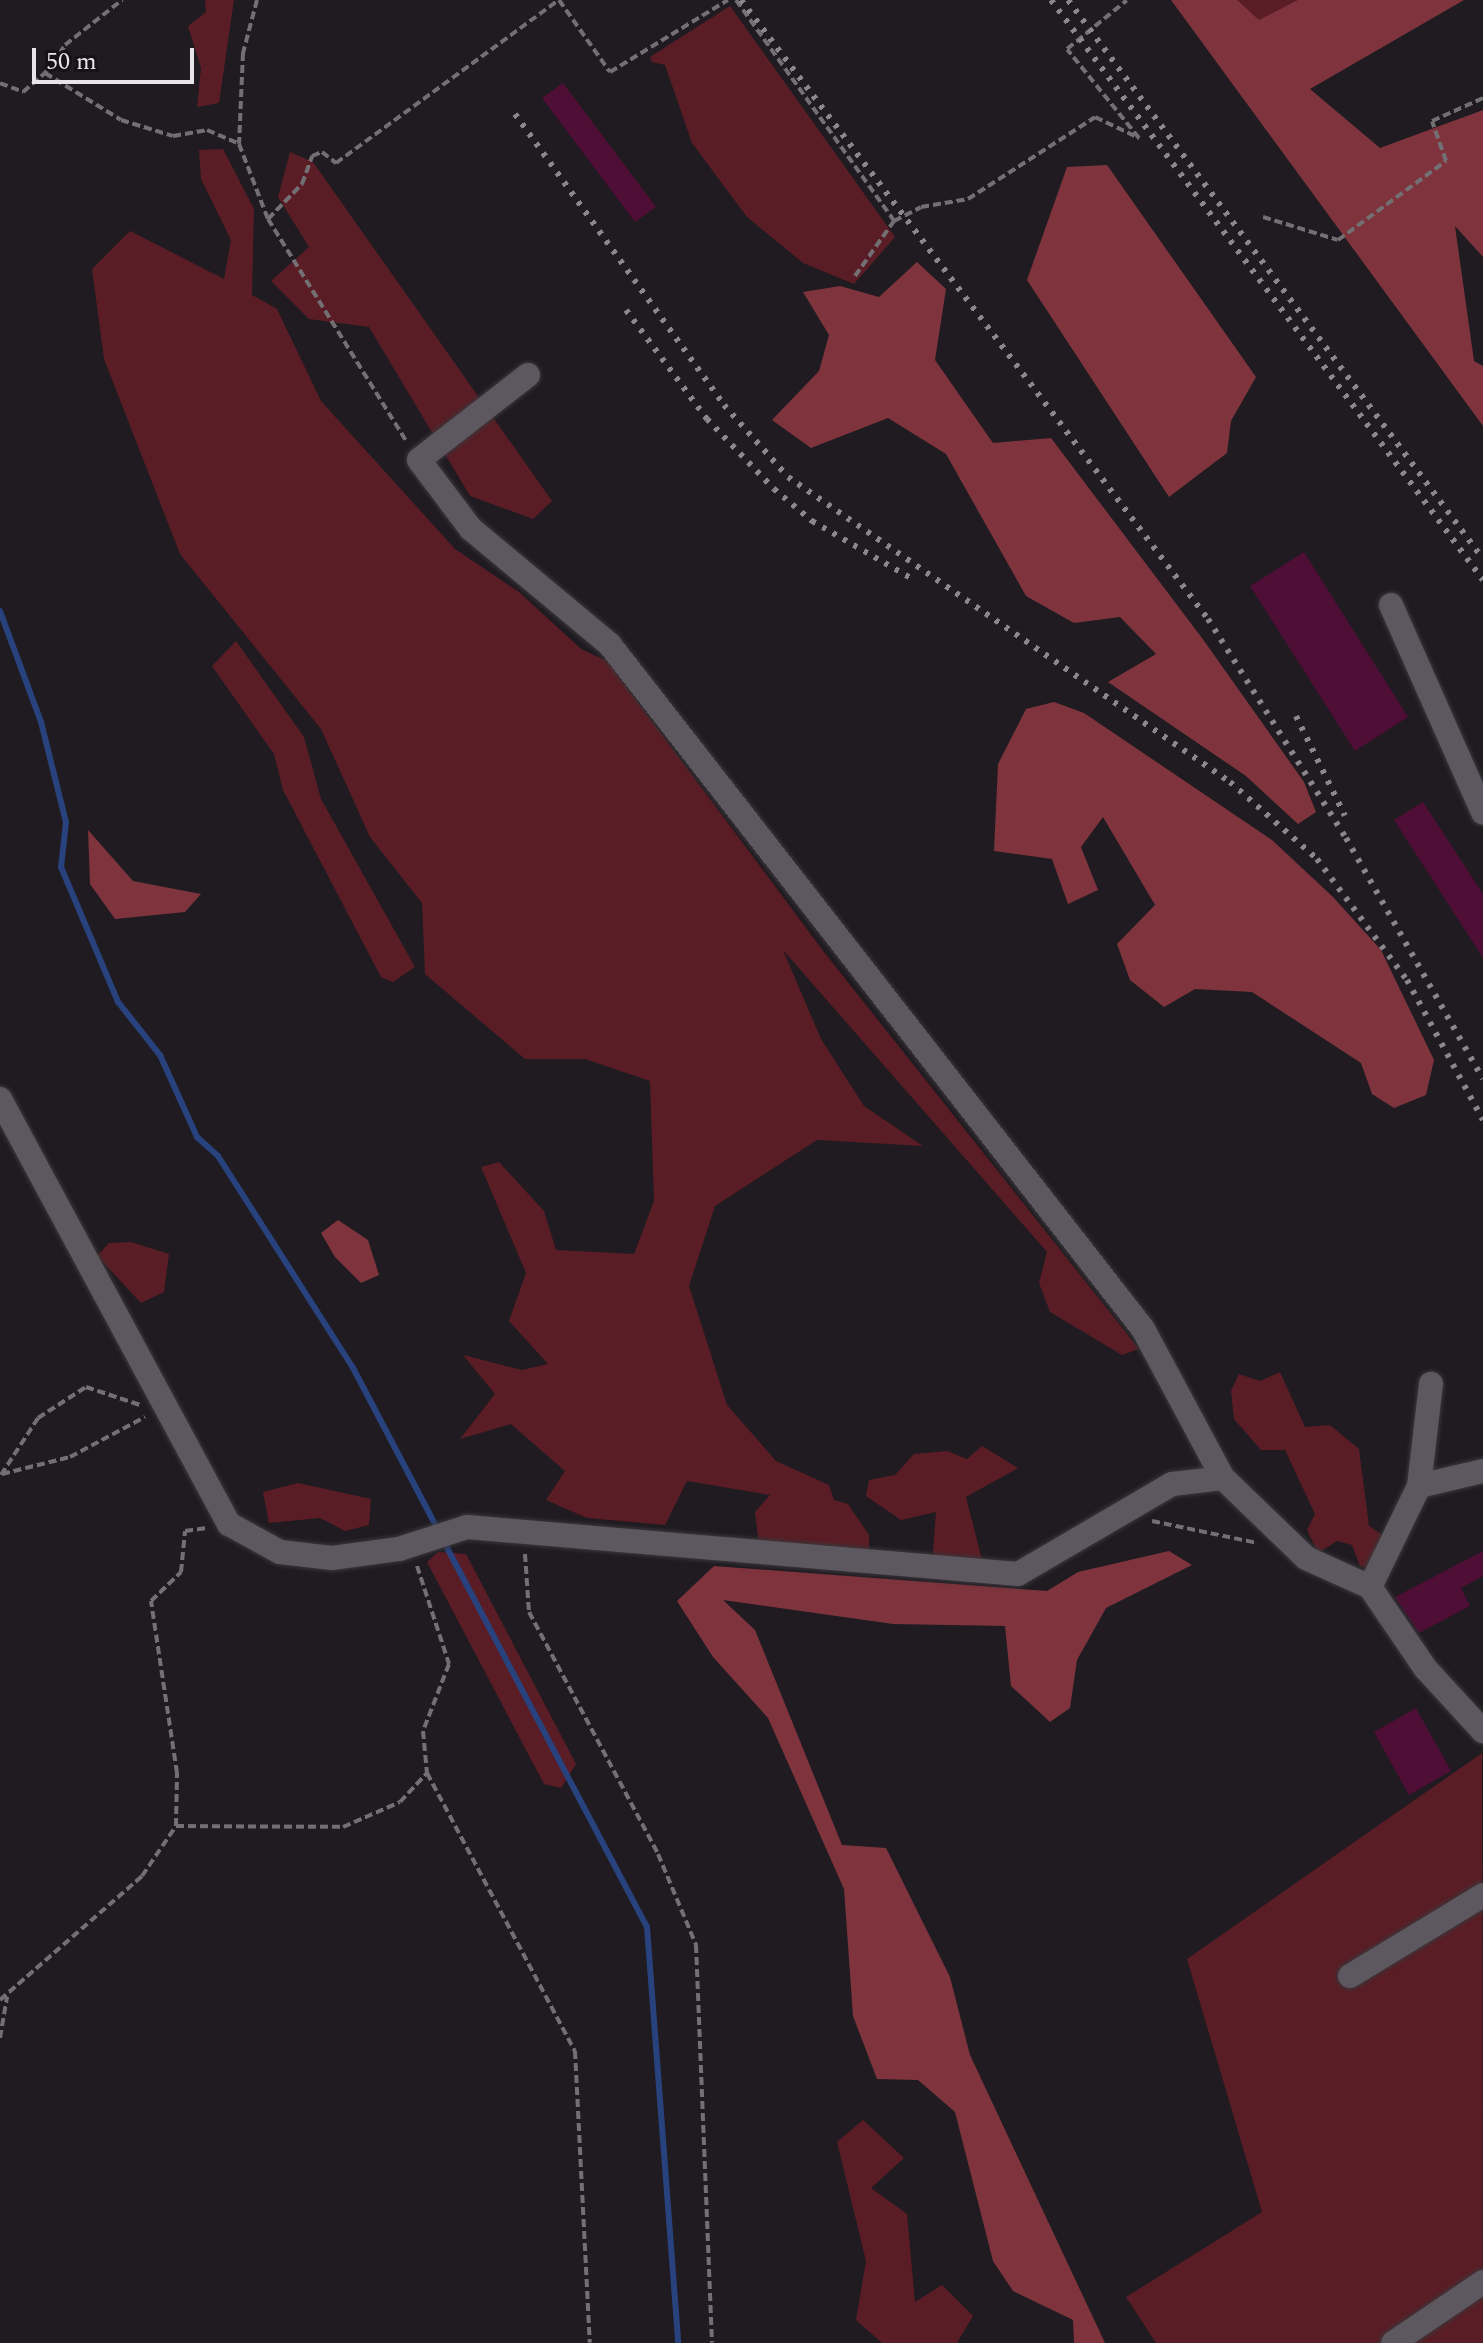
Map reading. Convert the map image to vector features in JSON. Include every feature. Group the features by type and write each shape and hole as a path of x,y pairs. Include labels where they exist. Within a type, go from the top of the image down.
{"street":[{"path":"528,375 419,460 471,529 610,645 1143,1329 1223,1478 1299,1551 1370,1587 1425,1668 1483,1731"},
{"path":"1391,605 1483,813"},
{"path":"0,1099 229,1524 280,1552 332,1558 415,1544 467,1527 1018,1574 1172,1484 1223,1478"},
{"path":"1370,1587 1419,1486 1431,1384"},
{"path":"1419,1486 1483,1471"},
{"path":"1350,1976 1483,1895"},
{"path":"1393,2343 1483,2282"}],"path":[{"path":"0,83 23,92 45,73 65,45 122,0"},
{"path":"257,0 243,53 239,144 268,219 419,460"},
{"path":"268,219 302,184 312,156 322,152 336,163 559,0 610,72 728,0"},
{"path":"736,0 894,221"},
{"path":"855,276 894,221 921,207 968,199 1095,117 1139,138 1067,49 1127,0"},
{"path":"45,73 121,120 173,136 207,130 239,144"},
{"path":"1263,217 1338,240 1446,161 1432,121 1483,98"},
{"path":"86,1387 157,1413 70,1457 0,1475 38,1418 86,1387"},
{"path":"1137,1521 1299,1551"},
{"path":"0,2000 142,1876 176,1826 177,1773 151,1601 181,1572 185,1531"},
{"path":"523,1532 529,1612 658,1854 696,1945 712,2343"},
{"path":"415,1544 449,1664 423,1731 427,1773 575,2051 590,2343"},
{"path":"176,1826 343,1827 400,1802 427,1773"},
{"path":"0,2038 7,1997"}],"shaded area":[{"path":"205,0 234,0 219,103 197,107 201,68 188,26 206,12"},
{"path":"1171,0 1237,0 1259,20 1298,0 1464,0 1310,89 1380,148 1483,110 1483,257 1455,226 1474,361 1483,366 1483,426"},
{"path":"1190,0 1320,0 1259,30"},
{"path":"730,6 895,237 854,284 803,263 747,217 692,143 665,65 652,62 650,57"},
{"path":"223,149 254,209 252,295 277,309 321,401 455,549 519,592 581,649 607,661 824,952 1139,1349 1122,1355 1050,1312 1039,1283 1047,1252 783,950 821,1039 864,1106 923,1146 817,1140 715,1206 689,1286 727,1405 776,1461 829,1485 834,1500 848,1504 869,1535 869,1554 830,1545 759,1546 755,1512 770,1495 687,1481 665,1525 587,1518 546,1500 565,1471 511,1424 460,1439 495,1394 463,1355 522,1370 548,1364 509,1321 526,1273 481,1167 499,1162 544,1211 556,1250 634,1254 654,1201 650,1081 585,1059 525,1059 425,974 422,903 370,837 321,729 180,554 104,359 92,269 130,231 224,279 231,240 201,179 199,150"},
{"path":"290,152 313,162 552,501 533,519 470,496 369,327 309,319 271,281 309,247 278,197"},
{"path":"1107,165 1256,377 1231,421 1227,453 1169,497 1027,280 1067,167"},
{"path":"917,262 946,289 935,360 993,443 1051,438 1202,638 1304,782 1316,812 1298,824 1246,776 1108,682 1156,654 1120,617 1074,623 1026,596 946,454 888,418 811,448 772,420 819,371 829,335 803,292 840,286 879,297"},
{"path":"236,641 304,737 321,799 415,967 393,982 381,977 283,790 274,754 212,666"},
{"path":"1054,702 1084,713 1272,840 1333,897 1381,950 1434,1060 1426,1095 1394,1108 1372,1094 1361,1063 1252,992 1195,989 1164,1007 1130,980 1117,944 1155,905 1103,817 1081,847 1098,890 1068,904 1052,859 994,851 998,764 1026,709"},
{"path":"88,830 133,881 201,894 185,912 115,919 90,884"},
{"path":"338,1220 368,1240 379,1275 361,1283 335,1257 321,1233"},
{"path":"131,1242 169,1254 164,1292 141,1303 97,1256 109,1243"},
{"path":"1280,1372 1305,1427 1330,1425 1359,1449 1369,1526 1389,1539 1372,1569 1360,1566 1352,1545 1337,1541 1318,1553 1307,1530 1315,1514 1285,1450 1261,1450 1234,1419 1231,1391 1239,1374 1260,1381"},
{"path":"982,1446 1018,1468 966,1497 982,1560 941,1565 933,1551 936,1512 901,1520 866,1496 869,1480 895,1475 914,1454 947,1451 967,1459"},
{"path":"298,1483 371,1499 369,1525 345,1531 320,1518 269,1523 263,1492"},
{"path":"1169,1551 1192,1565 1106,1608 1077,1660 1070,1708 1050,1722 1011,1686 1005,1626 893,1624 723,1600 755,1630 842,1845 886,1848 950,1977 970,2055 1105,2343 1074,2343 1073,2320 1013,2291 993,2261 955,2112 918,2080 877,2079 853,2016 844,1889 768,1718 713,1657 677,1601 714,1566 1047,1591 1078,1572"},
{"path":"438,1552 466,1554 576,1764 561,1788 544,1784 427,1562"},
{"path":"1482,1753 1483,2343 1156,2343 1126,2297 1262,2212 1187,1959"},
{"path":"863,2120 904,2158 871,2188 907,2214 915,2302 942,2285 973,2316 957,2343 882,2343 856,2320 866,2261 837,2142"}],"building":[{"path":"563,83 656,207 635,222 542,98"},
{"path":"1304,552 1408,717 1355,751 1250,586"},
{"path":"1423,802 1483,894 1483,958 1394,820"},
{"path":"1483,1551 1483,1576 1461,1588 1470,1606 1419,1633 1395,1597"},
{"path":"1416,1708 1451,1771 1409,1795 1374,1732"}],"waterway":[{"path":"0,611 41,722 66,822 61,867 118,1002 160,1055 197,1137 218,1156 352,1366 439,1532"},
{"path":"444,1542 647,1927 678,2343"}],"railway":[{"path":"741,0 1208,619 1346,838 1483,1079"},
{"path":"1051,0 1483,580"},
{"path":"1068,0 1483,559"},
{"path":"515,114 724,405 788,477 1230,782 1317,859 1407,980 1483,1120"},
{"path":"626,310 707,419 774,489 812,521 914,580"},
{"path":"1296,716 1345,816"}]}
